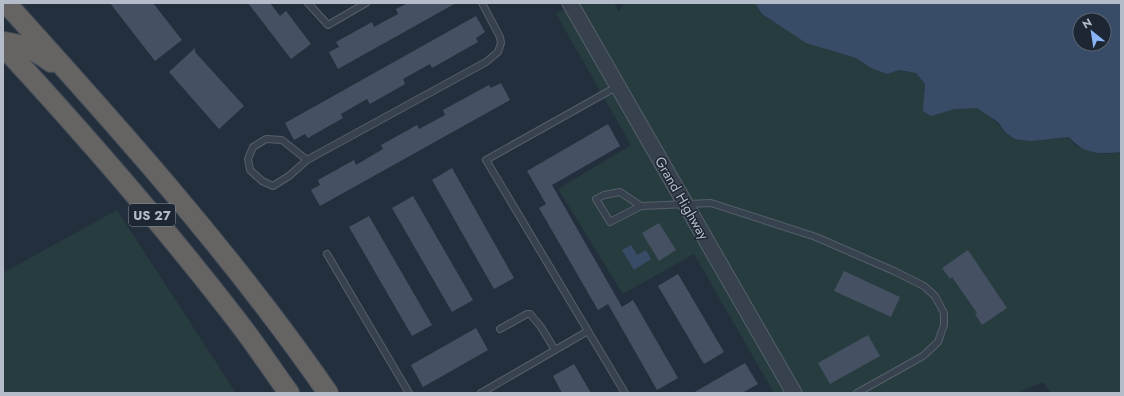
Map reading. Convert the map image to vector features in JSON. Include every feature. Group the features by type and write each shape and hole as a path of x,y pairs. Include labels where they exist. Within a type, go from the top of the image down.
{"highway":[{"name":"US 27","path":"6,3 146,160 265,306 328,393"},
{"path":"3,22 12,26 28,28"},
{"path":"3,42 19,44 36,51 74,78"},
{"name":"US 27","path":"3,46 74,124 182,251 242,328 289,393"}],"street":[{"name":"Grand Highway","path":"570,3 794,393"}],"lane":[{"path":"308,3 328,25 366,3"},
{"path":"307,160 282,140 266,140 254,147 248,159 250,170 262,181 273,186 289,176 307,160 486,62 498,52 501,43 500,36 482,3"},
{"path":"618,86 486,160 625,393"},
{"path":"641,206 620,192 604,195 596,199 610,222 641,206 711,204 816,237 894,271 924,286 935,296 944,313 944,325 938,342 923,356 857,393"},
{"path":"327,254 409,393"},
{"path":"500,329 530,314 541,327 555,350"},
{"path":"481,393 588,331"}],"green space":[{"path":"579,3 614,3 619,12 624,3 755,3 762,14 773,22 831,51 856,58 871,68 887,74 899,70 916,73 925,84 924,96 931,116 960,108 972,107 980,109 988,115 1005,132 1051,139 1069,137 1076,146 1104,154 1121,152 1121,393 1051,393 1043,382 1017,393 802,393 672,169 625,82"},
{"path":"568,7 788,393 774,393 694,254 623,294 558,189 631,145 556,14"},
{"path":"117,210 236,393 3,393 3,273"}],"water":[{"path":"755,3 1121,3 1121,152 1092,152 1081,147 1069,137 1031,141 1015,139 1005,132 998,122 977,108 955,109 931,116 923,111 925,84 916,73 899,70 887,74 871,68 856,58 806,43 762,14"},
{"path":"631,245 637,255 646,250 651,259 634,270 622,250"}],"building":[{"path":"110,3 153,3 182,40 155,61"},
{"path":"248,3 270,3 280,16 286,11 311,44 291,59"},
{"path":"408,3 456,3 338,69 329,52 339,47 336,42 372,22 374,27 398,14 396,9"},
{"path":"476,16 485,32 476,38 478,42 432,68 430,64 403,79 405,84 370,104 367,99 341,114 343,118 308,138 305,134 294,140 285,123"},
{"path":"195,48 195,52 244,106 219,129 169,72"},
{"path":"501,83 510,100 320,206 311,190 320,185 318,180 354,160 356,165 383,149 381,145 417,125 419,129 445,115 443,110 489,85 491,88"},
{"path":"608,124 620,146 552,185 622,307 633,300 678,378 657,390 608,304 598,310 539,208 546,204 527,171"},
{"path":"452,168 514,278 494,289 432,180"},
{"path":"413,196 473,300 452,312 392,208"},
{"path":"369,216 432,325 412,336 349,227"},
{"path":"659,223 676,250 659,261 642,233"},
{"path":"968,250 1007,308 982,325 975,314 977,313 952,277 950,279 942,268"},
{"path":"844,271 900,297 891,317 834,291"},
{"path":"678,274 724,352 704,364 658,286"},
{"path":"476,328 488,350 423,387 411,365"},
{"path":"868,335 880,356 830,384 818,363"},
{"path":"745,363 758,384 742,393 693,393"},
{"path":"574,364 591,393 562,393 553,376"}]}
